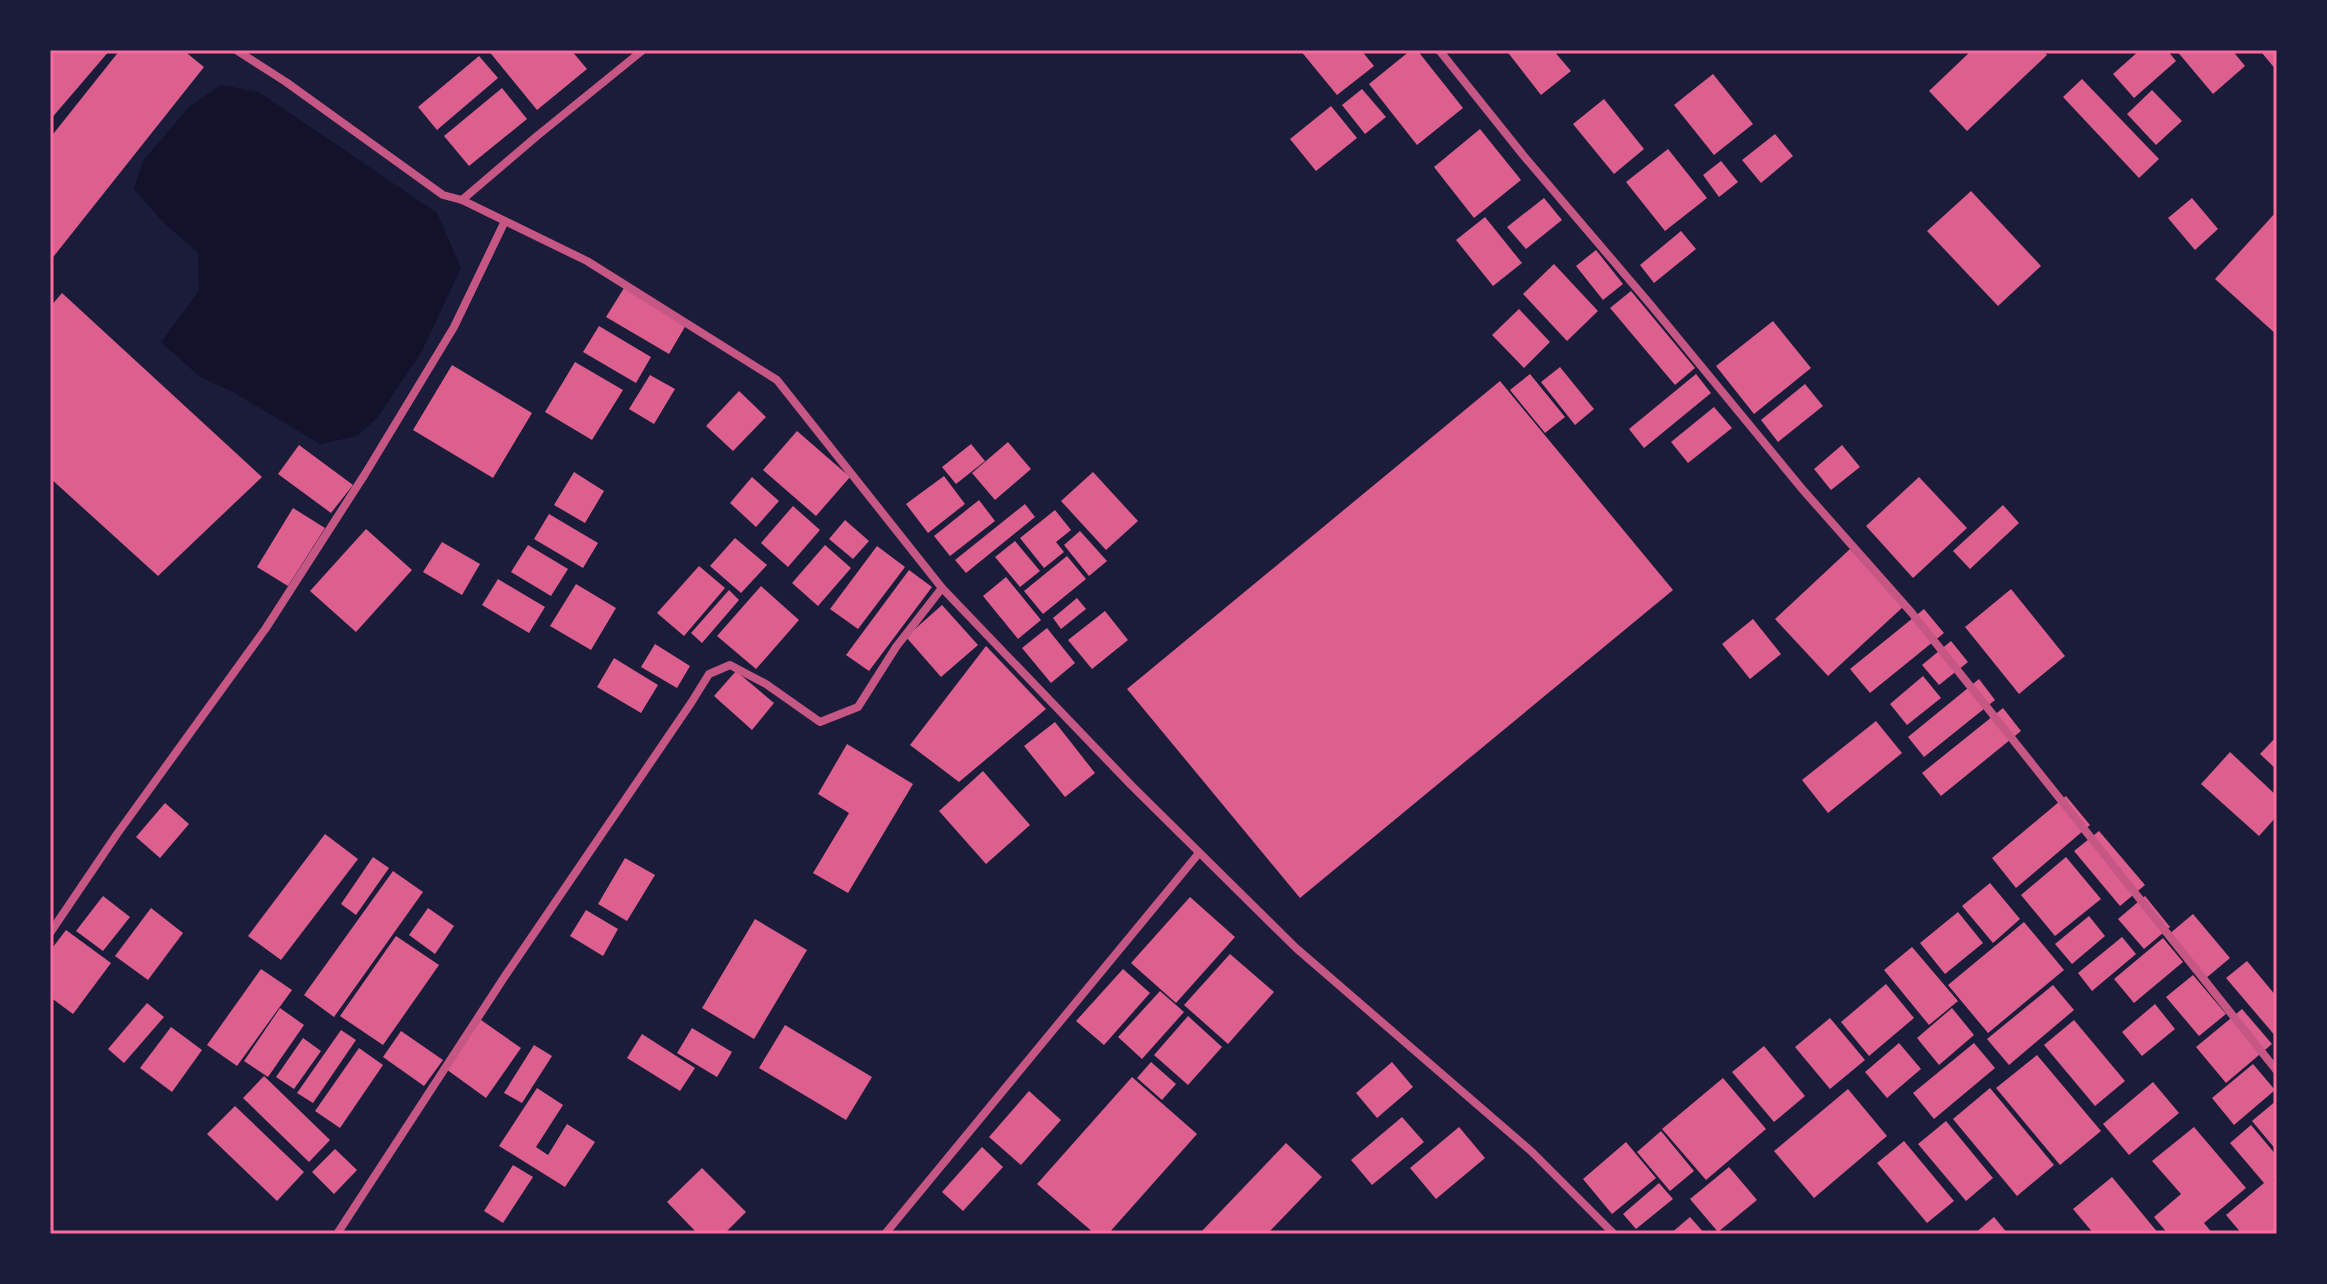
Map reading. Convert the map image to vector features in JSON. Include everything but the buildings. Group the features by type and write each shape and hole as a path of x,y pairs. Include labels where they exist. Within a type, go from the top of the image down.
{"street":[{"path":"236,50 286,82 443,195 462,200 587,261 777,380 942,588 1120,775 1296,948 1532,1152 1614,1234"},
{"path":"462,200 643,50"},
{"path":"1439,50 1803,490 1911,612 2277,1071"},
{"path":"50,933 117,834 266,628 365,474 454,327 505,221"},
{"path":"337,1234 505,976 709,674 730,665 766,684 820,722 858,707 896,647 942,588"},
{"path":"885,1234 1199,853"}],"shaded area":[{"path":"221,85 259,92 437,213 461,268 420,355 376,419 357,436 320,444 233,392 200,377 161,342 199,291 198,253 163,222 134,189 143,161 189,107"}]}
